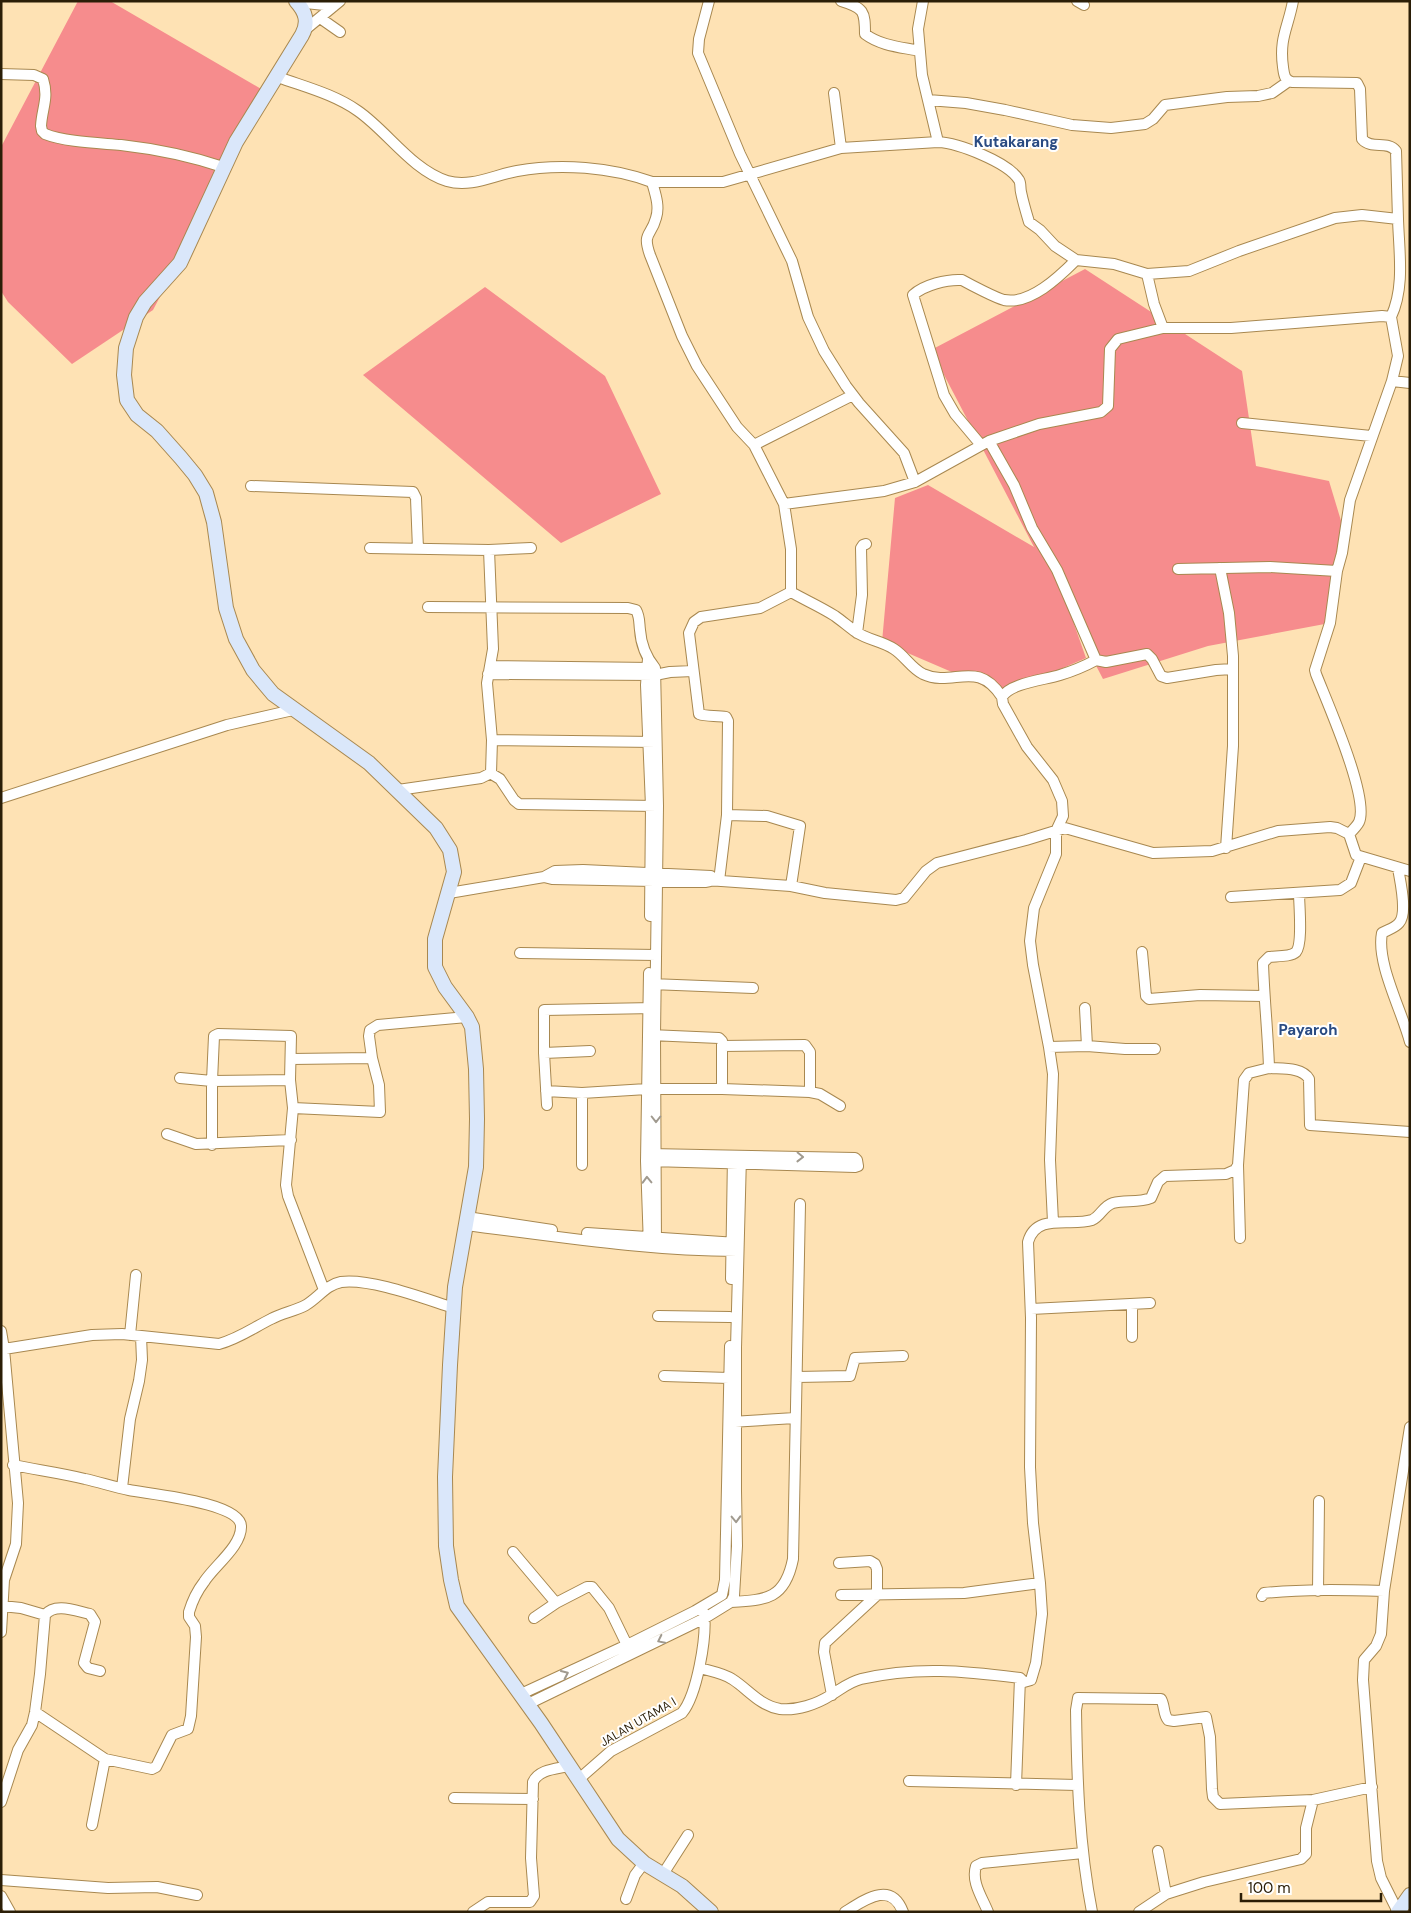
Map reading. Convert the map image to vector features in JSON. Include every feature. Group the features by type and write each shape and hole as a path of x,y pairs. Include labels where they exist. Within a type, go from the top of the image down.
{"main road":[{"path":"296,2 304,11 306,29 236,142 180,263 145,302 136,317 126,348 124,375 127,400 137,414 181,458 195,475 206,493 214,522 226,608 236,639 253,670 273,694 369,763 436,828 450,850 454,872 435,939 436,967 445,986 472,1027 476,1060 477,1119 476,1167 455,1287 445,1477 446,1546 450,1580 457,1606 579,1778 618,1839 644,1863 682,1886 710,1912"}],"street":[{"path":"709,1 699,39 698,53 740,154 792,260 808,317 824,351 852,395 904,453 915,482"},
{"path":"841,1 859,7 865,16 865,34 872,39 884,44 920,51"},
{"path":"923,1 918,29 922,75 938,142"},
{"path":"1289,81 1284,76 1281,53 1283,34 1293,1"},
{"path":"296,2 337,4"},
{"path":"306,29 337,4"},
{"path":"320,18 340,32"},
{"path":"1,74 34,75 43,79 46,100 41,126 45,134 194,157 223,167"},
{"path":"278,77 331,95 359,111 428,171 446,180 456,182 472,182 515,171 546,167 612,172 652,182 723,182 841,148 938,142 950,143 967,148 1008,170 1019,180 1029,222 1040,230 1055,246 1076,260 1114,264 1147,274 1189,271 1335,218 1362,216 1398,219"},
{"path":"928,100 966,103 1072,125 1125,127 1145,124 1153,119 1165,106 1227,97 1258,96 1272,93 1289,81 1358,83 1360,89 1362,139 1368,144 1391,146 1396,151 1400,272 1399,295 1391,317 1398,356 1392,381 1350,500 1330,623 1315,670 1344,746 1358,792 1359,822 1349,834"},
{"path":"834,93 841,148"},
{"path":"652,182 656,194 657,215 646,240 682,336 697,366 738,427 754,445 784,504 791,549 791,592"},
{"path":"1076,260 1034,294 1017,300 1003,300 962,280 947,280 913,295 929,341 944,394 955,414 985,443 1014,485 1032,528 1056,570 1096,660"},
{"path":"1147,274 1154,304 1164,328"},
{"path":"784,504 884,491 915,482 985,443 1039,424 1096,414 1105,410 1108,406 1110,349 1118,339 1164,328 1231,328 1391,317"},
{"path":"1392,381 1410,384"},
{"path":"754,445 852,395"},
{"path":"1242,423 1371,436"},
{"path":"251,486 413,492 416,498 418,550"},
{"path":"857,633 862,596 861,548 866,544"},
{"path":"370,548 418,550 531,548"},
{"path":"398,790 481,778 490,773 492,765 492,740 489,670 493,650 493,608 489,550"},
{"path":"1178,569 1270,566 1337,571"},
{"path":"1220,568 1232,637 1233,669 1233,746 1226,848"},
{"path":"791,592 835,616 857,633 882,642 896,650 914,668 924,674 936,677 982,677 995,686 1027,747 1053,780 1062,801 1063,816 1056,831 1056,854 1034,908 1030,941 1053,1074 1050,1126 1053,1222"},
{"path":"719,881 727,815 728,721 726,717 699,714 689,633 694,622 701,617 760,608 791,592"},
{"path":"428,607 628,608 636,610 639,616 641,640 650,669 653,742 652,1242"},
{"path":"1002,697 1008,691 1024,684 1083,667 1096,660 1106,662 1147,654 1152,659 1161,676 1167,678 1233,669"},
{"path":"489,670 650,669 670,672 693,672"},
{"path":"1,798 227,725 293,710"},
{"path":"492,740 653,742"},
{"path":"490,773 500,779 514,800 519,804 654,806"},
{"path":"727,815 767,816 800,826 791,886"},
{"path":"449,893 544,877 552,879 654,877 791,886 896,900 904,898 926,870 937,863 1068,828 1153,852 1212,851 1278,832 1312,827 1337,828 1349,834 1356,855 1360,857 1350,882 1346,888 1340,890 1230,897"},
{"path":"1356,855 1410,871"},
{"path":"1398,868 1404,914 1401,921 1382,933 1380,943 1393,996 1410,1042"},
{"path":"1269,1068 1263,963 1265,958 1269,956 1294,954 1297,950 1300,920 1299,893"},
{"path":"1142,952 1146,996 1150,999 1200,995 1264,996"},
{"path":"520,953 652,956"},
{"path":"652,984 752,988"},
{"path":"547,1105 544,1010 652,1008"},
{"path":"1085,1008 1087,1046"},
{"path":"293,1108 380,1112 379,1085 372,1058 370,1030 378,1026 467,1017"},
{"path":"212,1144 212,1043 214,1036 218,1034 291,1036 290,1080 293,1108 286,1185 288,1196 324,1290"},
{"path":"651,1035 719,1038 722,1041 722,1089"},
{"path":"722,1046 805,1045 809,1048 810,1052 810,1092"},
{"path":"1049,1047 1087,1046 1155,1049"},
{"path":"544,1053 590,1051"},
{"path":"291,1059 372,1058"},
{"path":"1240,1238 1238,1165 1244,1080 1249,1074 1269,1068 1297,1070 1307,1076 1309,1079 1310,1125 1410,1132"},
{"path":"180,1078 212,1082 290,1080"},
{"path":"546,1091 582,1093 652,1089 722,1089 810,1092 820,1094 840,1106"},
{"path":"582,1093 582,1165"},
{"path":"167,1134 196,1144 290,1140"},
{"path":"651,1158 858,1166 855,1158 737,1160"},
{"path":"731,1602 734,1596 737,1546 729,1378 737,1160"},
{"path":"700,1668 731,1678 767,1705 781,1709 796,1708 819,1702 832,1695 844,1685 860,1679 915,1670 977,1672 1020,1678 1024,1682 1031,1680 1036,1663 1042,1614 1033,1523 1030,1467 1031,1309 1028,1242 1030,1234 1037,1227 1053,1222 1091,1220 1112,1203 1151,1198 1158,1182 1165,1176 1226,1174 1235,1170 1238,1165"},
{"path":"524,1699 705,1618 731,1602 760,1600 772,1596 785,1584 790,1573 794,1538 800,1204"},
{"path":"466,1221 551,1234 735,1247"},
{"path":"524,1699 703,1607 719,1598 724,1590 737,1290 735,1247"},
{"path":"122,1488 130,1419 142,1360 135,1336 136,1275"},
{"path":"4,1349 92,1335 135,1336 219,1344 233,1340 272,1318 308,1304 328,1286 341,1282 394,1289 454,1308"},
{"path":"1031,1309 1150,1303"},
{"path":"1132,1304 1132,1337"},
{"path":"658,1316 730,1317"},
{"path":"1,1331 18,1503 16,1544 4,1580 1,1632"},
{"path":"797,1377 850,1376 855,1358 903,1356"},
{"path":"664,1376 729,1378"},
{"path":"732,1422 795,1418"},
{"path":"1404,1905 1381,1878 1377,1861 1363,1680 1364,1660 1376,1646 1381,1634 1384,1591 1410,1427"},
{"path":"14,1465 83,1478 122,1488 192,1499 227,1511 242,1524 241,1532 235,1544 203,1582 188,1612 195,1626 196,1637 191,1716 188,1729 172,1735 156,1767 152,1769 105,1758 35,1712"},
{"path":"1318,1591 1319,1501"},
{"path":"513,1552 556,1603"},
{"path":"832,1695 824,1652 825,1643 877,1594 877,1568 875,1564 870,1562 839,1563"},
{"path":"841,1595 964,1593 1040,1583"},
{"path":"534,1618 556,1603 587,1587 592,1587 609,1608 627,1645"},
{"path":"1262,1596 1264,1593 1281,1592 1384,1591"},
{"path":"2,1606 21,1608 45,1615"},
{"name":"JALAN UTAMA I","path":"579,1778 611,1751 682,1713 688,1706 700,1668 705,1618 703,1607"},
{"path":"1,1802 18,1750 32,1725 40,1674 45,1615 53,1608 90,1614 95,1622 84,1663 88,1668 100,1671"},
{"path":"1016,1784 1020,1678"},
{"path":"1092,1912 1081,1843 1077,1785 1076,1710 1078,1698 1157,1698 1163,1703 1165,1718 1168,1720 1174,1722 1205,1716 1210,1737 1213,1797 1217,1803 1313,1800 1372,1787"},
{"path":"92,1825 105,1758"},
{"path":"473,1912 488,1902 530,1902 534,1896 531,1858 533,1782 536,1776 542,1772 569,1766"},
{"path":"908,1781 1077,1785"},
{"path":"454,1798 532,1799"},
{"path":"1139,1912 1166,1894 1204,1882 1301,1859 1306,1854 1306,1828 1313,1800"},
{"path":"663,1874 688,1836"},
{"path":"1158,1851 1166,1894"},
{"path":"988,1912 975,1882 974,1873 976,1866 982,1863 1002,1860 1083,1853"},
{"path":"626,1899 635,1874 644,1863"},
{"path":"1,1880 108,1888 157,1887 197,1895"},
{"path":"846,1912 881,1894 890,1894 896,1898 903,1912"},
{"path":"1,1896 10,1912"}],"shaded area":[{"path":"78,1 110,1 268,93 153,310 72,364 8,302 1,291 1,147"},
{"path":"1085,269 1242,371 1256,466 1329,481 1345,534 1330,623 1208,646 1103,679 1073,621 1086,658 1003,694 882,642 895,498 928,485 1034,547 931,350"},
{"path":"485,287 605,376 661,494 561,543 363,375"}],"district":[{"name":"Kutakarang","path":"1016,142"},
{"name":"Payaroh","path":"1308,1030"}]}
